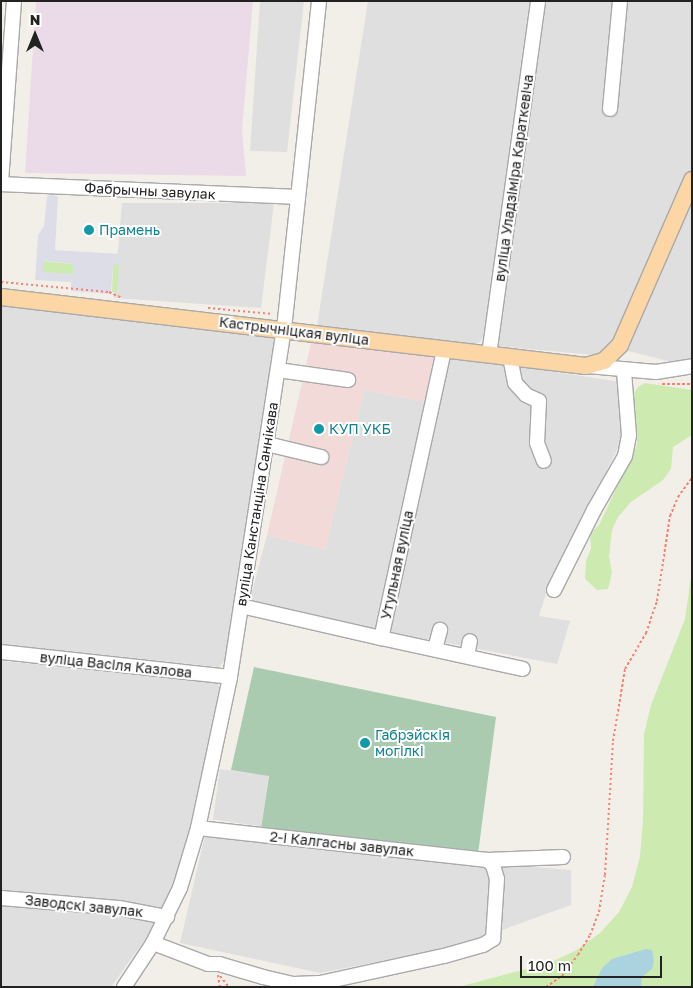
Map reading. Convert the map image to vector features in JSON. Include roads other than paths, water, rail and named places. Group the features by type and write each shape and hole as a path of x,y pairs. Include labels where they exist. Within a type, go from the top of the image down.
{"main road":[{"path":"586,366 604,361 620,345 692,180"},
{"name":"Кастрычніцкая вуліца","path":"1,296 285,322 444,350 586,366"}],"street":[{"path":"1,183 14,1"},
{"name":"вуліца Канстанціна Саннікава","path":"124,987 154,943 180,888 198,828 230,677 285,322 319,1"},
{"name":"вуліца Уладзіміра Караткевіча","path":"490,355 538,1"},
{"path":"610,109 620,1"},
{"name":"Фабрычны завулак","path":"1,183 298,197"},
{"name":"Утульная вуліца","path":"444,350 381,638 523,670"},
{"path":"510,357 515,382 526,395 538,401 537,443 544,461"},
{"path":"586,366 624,371 656,372 692,366"},
{"path":"278,370 348,380"},
{"path":"554,590 625,456 629,435 624,371"},
{"path":"266,444 321,457"},
{"path":"241,606 297,613 381,638"},
{"path":"435,649 440,630"},
{"path":"467,656 470,642"},
{"name":"вуліца Васіля Казлова","path":"1,652 230,677"},
{"name":"2-і Калгасны завулак","path":"198,828 486,860 563,857"},
{"path":"154,943 208,964 219,964 294,984 320,983 444,956 483,945 493,939 497,879 495,868 486,860"},
{"name":"Заводскі завулак","path":"1,898 119,908 167,917"}],"water":[{"path":"646,949 652,950 654,962 652,969 642,977 641,987 593,987 602,968 612,959"}],"place":[{"name":"Прамень","path":"89,230"},
{"name":"КУП УКБ","path":"319,429"},
{"name":"Габрэйскія могілкі","path":"365,743"}]}
